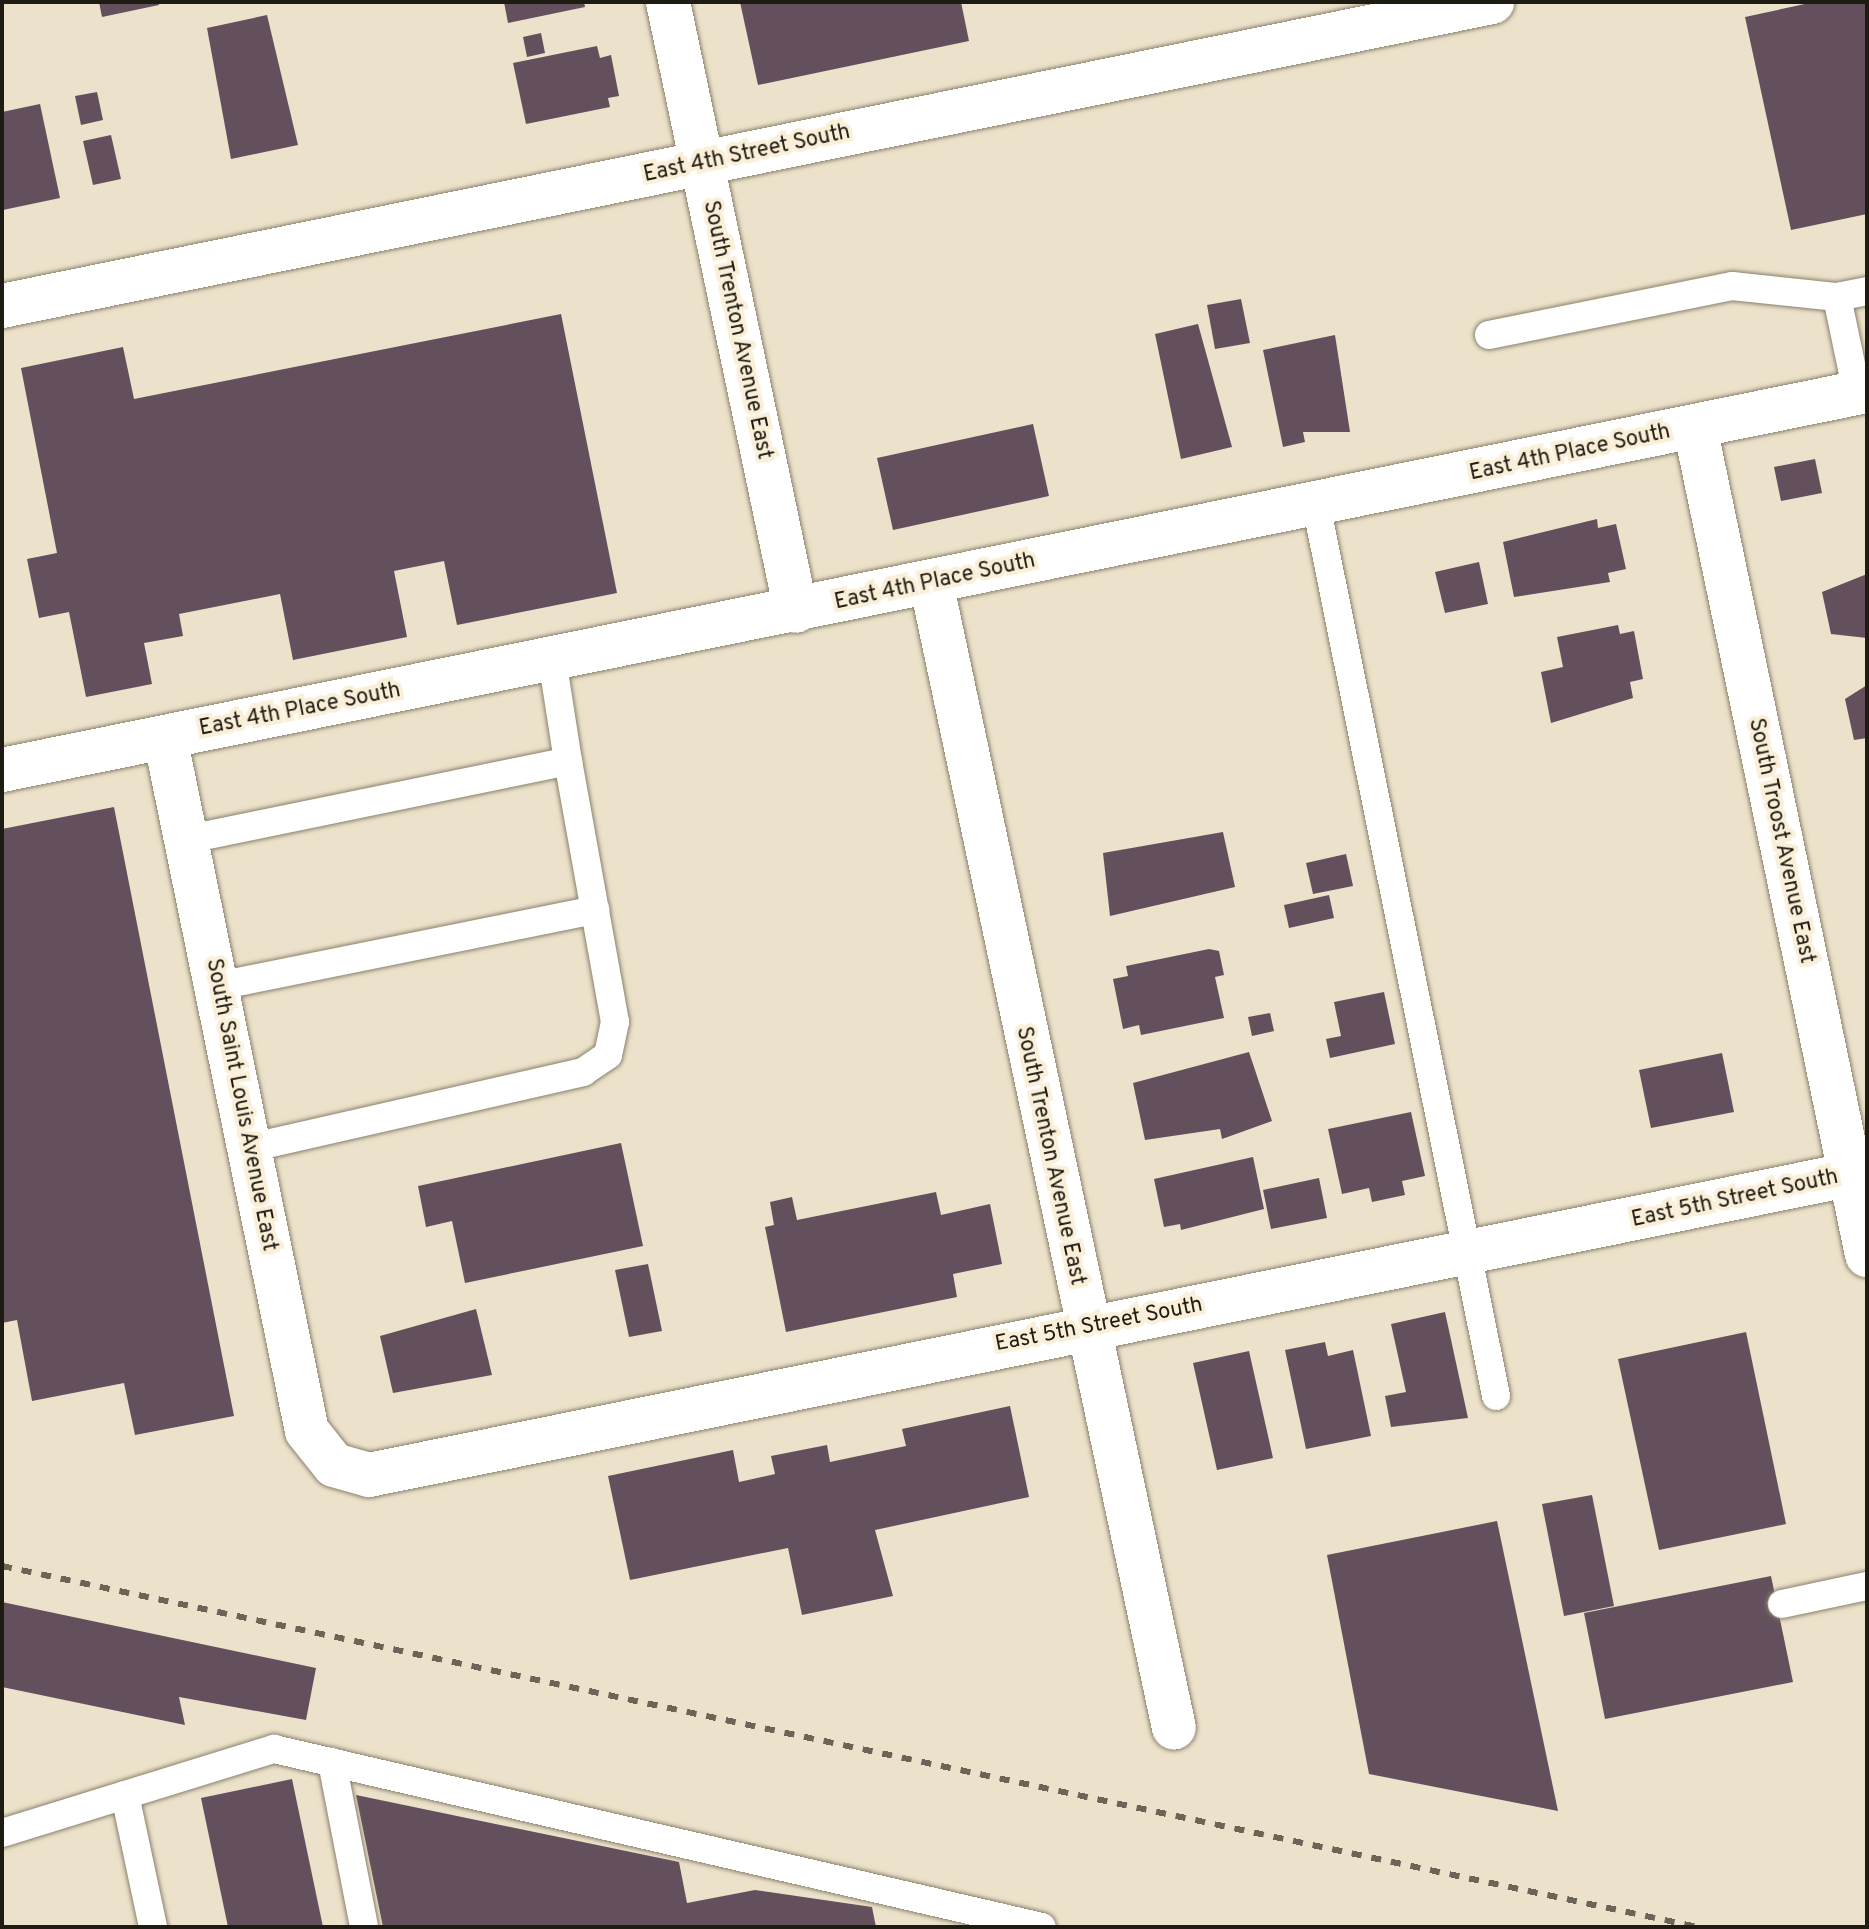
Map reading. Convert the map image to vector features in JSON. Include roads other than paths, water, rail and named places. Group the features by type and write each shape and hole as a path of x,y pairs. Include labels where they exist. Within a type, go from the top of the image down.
{"street":[{"name":"South Trenton Avenue East","path":"668,2 796,611"},
{"name":"East 4th Street South","path":"2,306 1492,2"},
{"name":"East 4th Place South","path":"2,770 1862,392"},
{"name":"South Troost Avenue East","path":"1695,427 1859,1173 1867,1255"},
{"name":"South Trenton Avenue East","path":"931,582 1085,1327 1174,1728"},
{"name":"South Saint Louis Avenue East","path":"165,737 189,839 307,1431 334,1465"},
{"name":"East 5th Street South","path":"334,1465 369,1475 1085,1327 1466,1254 1859,1173"}],"lane":[{"path":"1489,335 1732,286 1837,297 1867,291"},
{"path":"1837,297 1862,392"},
{"path":"1316,504 1496,1396"},
{"path":"249,1148 583,1072 608,1055 615,1022 552,659"},
{"path":"189,839 568,761"},
{"path":"218,986 595,910"},
{"path":"1782,1604 1867,1586"},
{"path":"2,1833 274,1749 1042,1927"},
{"path":"332,1762 364,1927"},
{"path":"125,1795 153,1927"}],"railway":[{"path":"2,1566 1698,1927"}]}
